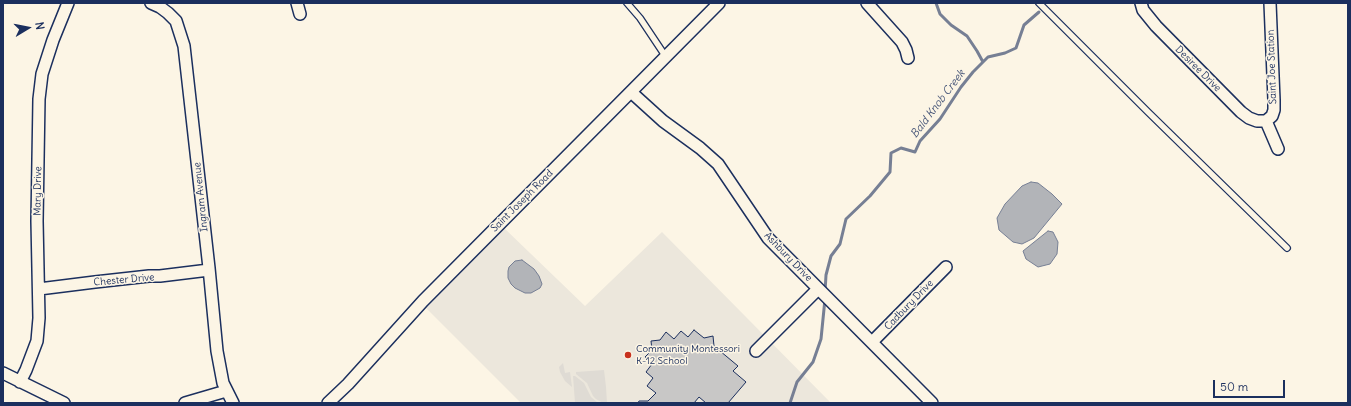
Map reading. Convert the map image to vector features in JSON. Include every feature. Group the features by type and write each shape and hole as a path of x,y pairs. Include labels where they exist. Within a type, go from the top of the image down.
{"street":[{"name":"Mary Drive","path":"20,382 37,341 39,318 39,99 42,74 53,40 68,3"},
{"name":"Ingram Avenue","path":"151,3 160,7 176,21 184,46 217,351 223,383 233,403"},
{"path":"297,3 300,14"},
{"name":"Saint Joseph Road","path":"328,403 348,384 423,301 719,3"},
{"path":"867,3 902,42 908,58"},
{"name":"Desiree Drive","path":"1140,3 1146,14 1156,26 1241,112 1249,118 1257,121 1266,121"},
{"name":"Saint Joe Station","path":"1266,121 1272,116 1274,110 1270,3"},
{"name":"Ashbury Drive","path":"631,92 658,117 700,148 718,164 768,238 932,403"},
{"path":"1266,121 1278,149"},
{"name":"Cadbury Drive","path":"872,342 946,267"},
{"name":"Chester Drive","path":"38,289 209,270"},
{"path":"756,351 819,289"},
{"path":"3,372 20,382 64,403"},
{"path":"185,403 226,391"}],"lane":[{"path":"627,3 640,18 666,56"},
{"path":"1039,3 1287,248"}],"shaded area":[{"path":"1031,182 1038,183 1062,204 1034,238 1022,244 1013,242 999,230 997,218 1005,204 1022,186"},
{"name":"Community Montessori K-12 School","path":"503,227 585,306 662,232 831,403 521,403 425,307"},
{"path":"1048,231 1053,232 1058,242 1057,254 1050,264 1038,267 1026,259 1023,251"},
{"path":"522,260 534,269 542,284 540,288 531,293 525,293 515,288 508,278 509,267 515,261"},
{"path":"563,363 565,373 570,372 572,387 565,381 560,372 559,367"},
{"path":"604,370 607,403 603,403 596,399 587,383 576,374 576,372"},
{"path":"573,376 584,383 591,397 598,403 575,403"}],"building":[{"path":"694,330 704,338 713,336 714,346 738,366 733,371 746,382 728,403 706,403 699,397 694,403 638,403 639,401 648,401 656,393 647,386 653,378 646,372 652,364 645,357 652,350 651,341 660,340 666,332 674,339 681,331 688,337"}],"waterway":[{"path":"936,3 940,14 951,25 967,36 983,62"},
{"name":"Bald Knob Creek","path":"825,292 826,275 831,256 840,244 846,219 870,196 890,172 891,153 901,148 915,152 920,141 940,119 961,87 973,72 988,57 1005,53 1016,48 1024,25 1039,12"},
{"name":"Bald Knob Creek","path":"790,403 797,382 813,362 821,339 825,299"}],"place":[{"name":"Community Montessori K-12 School","path":"628,355"}]}
